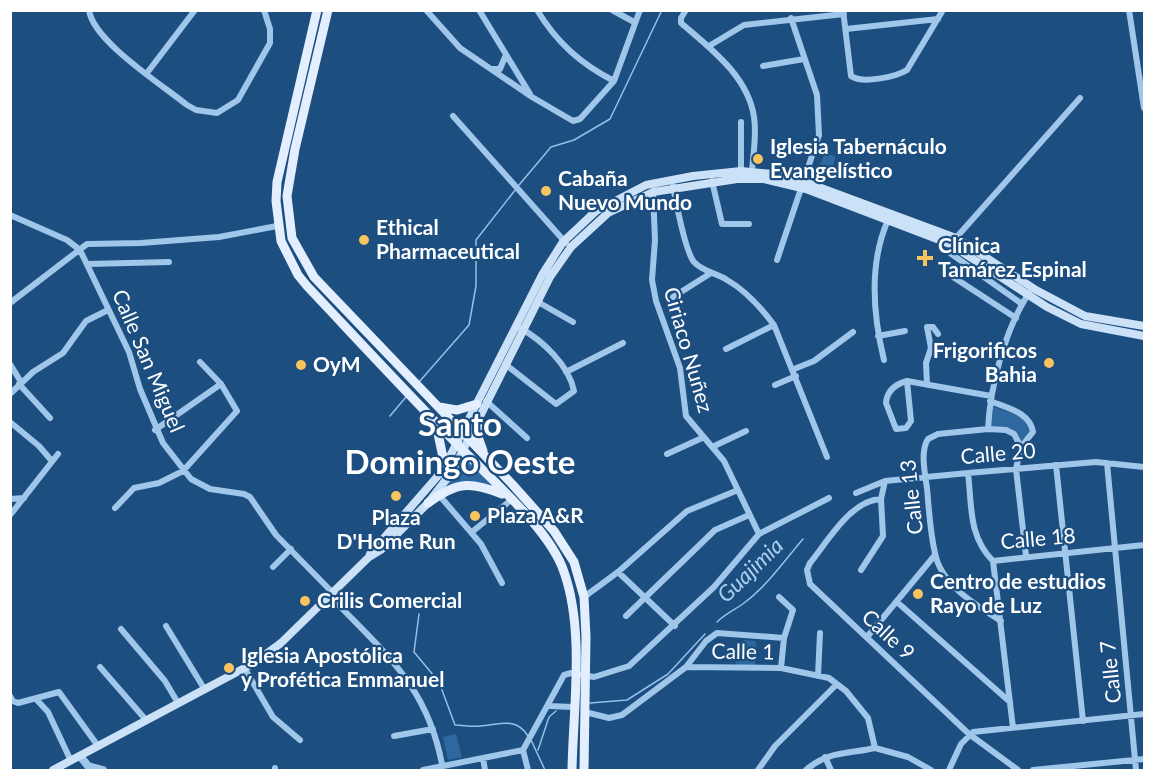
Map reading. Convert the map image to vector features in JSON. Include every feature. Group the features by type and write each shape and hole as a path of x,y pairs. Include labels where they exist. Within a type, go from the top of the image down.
{"main road":[{"path":"317,10 277,182 277,226 281,241 298,275 546,539 564,570 574,610 572,771"},
{"path":"328,10 288,180 288,224 302,258 314,277 554,531 574,562 584,597 584,771"},
{"path":"369,557 376,544 428,489 459,447 520,328 538,302 567,244 608,213 673,183 752,168 804,185 952,245 1081,324 1144,336"},
{"path":"487,458 479,443 478,417 481,403 505,364 542,275 582,223 613,201 646,185 764,179 804,185 952,245"},
{"path":"1030,291 1085,316 1144,326"},
{"path":"437,406 457,410 481,403"},
{"path":"465,435 478,417"},
{"path":"435,422 445,468"},
{"path":"53,771 245,669 281,643 428,503 452,472 459,447"},
{"path":"428,503 454,486 467,484 509,498"}],"street":[{"path":"88,10 92,23 111,45 187,105 196,110 217,113 238,100 270,43 271,36 264,10"},
{"path":"147,72 195,10"},
{"path":"426,10 460,48 567,120 579,119 614,81 640,10"},
{"path":"479,10 532,97"},
{"path":"537,10 550,32 573,56 614,81"},
{"path":"612,10 634,22"},
{"path":"686,10 681,21 709,46 742,86 752,108 754,118 752,168"},
{"path":"709,46 744,25 843,12 851,76 860,79 902,73 907,70 943,10"},
{"path":"1129,10 1144,108"},
{"path":"777,260 816,150 820,122 817,95 791,18"},
{"path":"846,29 938,19"},
{"path":"490,68 500,69 504,65 505,56"},
{"path":"763,66 804,59"},
{"path":"1022,304 952,245 1080,99"},
{"path":"453,116 567,244"},
{"path":"741,122 741,171"},
{"path":"712,181 722,224 749,224"},
{"path":"673,183 690,256 699,266 738,288 760,307 774,325 794,369 826,457"},
{"name":"Ciriaco Nuñez","path":"653,192 654,293 680,368 686,416 702,438 724,461 759,534"},
{"name":"Calle San Miguel","path":"10,215 67,240 80,250 129,352 155,430 183,471 191,479 210,489 244,494 249,497 276,535 409,681 433,729 442,768"},
{"path":"884,360 878,336 874,294 877,254 888,220"},
{"path":"10,303 80,250 95,243 141,243 219,237 277,226"},
{"path":"88,264 169,262"},
{"path":"673,297 711,273"},
{"path":"947,273 1016,318"},
{"path":"1021,447 1019,440 1006,430 988,429 990,399 1016,318 1030,291"},
{"path":"538,302 573,322"},
{"path":"10,394 20,383 63,353 87,321 108,310"},
{"path":"726,349 774,325"},
{"path":"927,384 926,363 931,348 927,327 933,327 938,334"},
{"path":"505,364 556,404 574,391 566,372 548,347 520,328"},
{"path":"878,336 905,331"},
{"path":"794,369 814,361 853,332"},
{"path":"566,372 623,343"},
{"path":"115,508 134,488 159,483 183,471 237,411 221,384 201,362"},
{"path":"10,364 20,383 50,418"},
{"path":"775,385 796,376"},
{"path":"907,381 910,425 896,429 886,409 890,392 900,383 907,381 990,399 1026,416 1031,423 1033,432 1021,447 1016,469 1026,556"},
{"path":"155,430 221,384"},
{"path":"481,403 527,438"},
{"path":"10,422 51,460"},
{"name":"Calle 13","path":"988,429 938,434 928,439 924,448 935,555 951,583 968,600 1001,621"},
{"path":"712,447 746,430"},
{"path":"667,454 702,438"},
{"path":"11,514 51,460 58,454"},
{"name":"Calle 20","path":"856,493 885,481 1056,465 1107,463 1144,468"},
{"name":"Calle 7","path":"1107,463 1136,771"},
{"path":"1056,465 1083,721"},
{"name":"Calle 18","path":"969,473 977,543 993,561 1144,545"},
{"path":"861,570 884,536 881,499 885,481"},
{"path":"584,597 618,572 687,511 738,490"},
{"path":"439,495 472,532 489,557 502,583"},
{"path":"10,499 24,498"},
{"path":"472,532 509,498"},
{"path":"528,771 525,747 564,675 574,673 585,677 618,672 629,666 675,626 714,587 759,534 830,498"},
{"name":"Calle 9","path":"881,499 868,500 858,507 810,562 807,570 814,590 969,734 1018,771"},
{"path":"626,616 715,530 749,515"},
{"path":"273,567 291,549"},
{"path":"867,637 935,555"},
{"path":"993,561 1013,728"},
{"path":"618,572 675,626"},
{"path":"1039,587 1069,582"},
{"path":"779,597 793,610 784,638 781,668"},
{"path":"897,602 1010,703"},
{"path":"166,626 205,690"},
{"path":"121,629 165,681 178,703"},
{"path":"686,668 706,641 717,633 784,638"},
{"path":"818,676 820,633"},
{"path":"100,667 146,720"},
{"name":"Calle 1","path":"585,712 609,718 622,715 686,668 781,668 829,678 846,691 868,718 875,748"},
{"path":"245,669 273,717 300,741"},
{"path":"758,771 781,740 837,684"},
{"path":"10,696 18,703 59,692 98,746"},
{"path":"36,699 48,712 71,761"},
{"path":"549,706 573,706"},
{"path":"949,771 969,734 1144,714"},
{"path":"394,736 433,729"},
{"path":"423,771 525,747"},
{"path":"806,771 825,757 875,748 908,757 931,771"},
{"path":"80,756 88,766 103,771"},
{"path":"825,757 831,771"},
{"path":"483,758 485,771"},
{"path":"1033,771 1144,759"}],"shaded area":[{"path":"825,152 836,157 828,180 816,176"},
{"path":"991,406 1024,417 1031,431 1022,443 1017,434 1009,429 990,429"},
{"path":"463,456 496,489 444,489"},
{"path":"744,640 755,641 758,652 754,667 738,668 733,655"},
{"path":"456,734 462,757 448,760 443,737"}],"waterway":[{"path":"519,185 551,147 574,140 610,119 662,10"},
{"path":"419,382 469,325 476,286 476,240 516,189"},
{"path":"390,416 406,397"},
{"name":"Guajimia","path":"717,622 760,589 803,539"},
{"path":"419,614 414,652 439,682 455,725 477,726 507,723 518,726 528,736"},
{"name":"Guajimia","path":"590,703 627,700 668,674 705,634"},
{"name":"Guajimia","path":"538,750 549,717 556,711"},
{"path":"531,740 545,770"}],"place":[{"name":"Iglesia Tabernáculo Evangelístico","path":"758,159"},
{"name":"Cabaña Nuevo Mundo","path":"546,191"},
{"name":"Ethical Pharmaceutical","path":"364,240"},
{"name":"Clínica Tamárez Espinal","path":"925,258"},
{"name":"Frigorificos Bahia","path":"1049,363"},
{"name":"OyM","path":"301,365"},
{"name":"Plaza D'Home Run","path":"396,496"},
{"name":"Plaza A&R","path":"475,516"},
{"name":"Centro de estudios Rayo de Luz","path":"918,594"},
{"name":"Crilis Comercial","path":"305,601"},
{"name":"Iglesia Apostólica y Profética Emmanuel","path":"229,668"}],"district":[{"name":"Santo Domingo Oeste","path":"460,443"}]}
